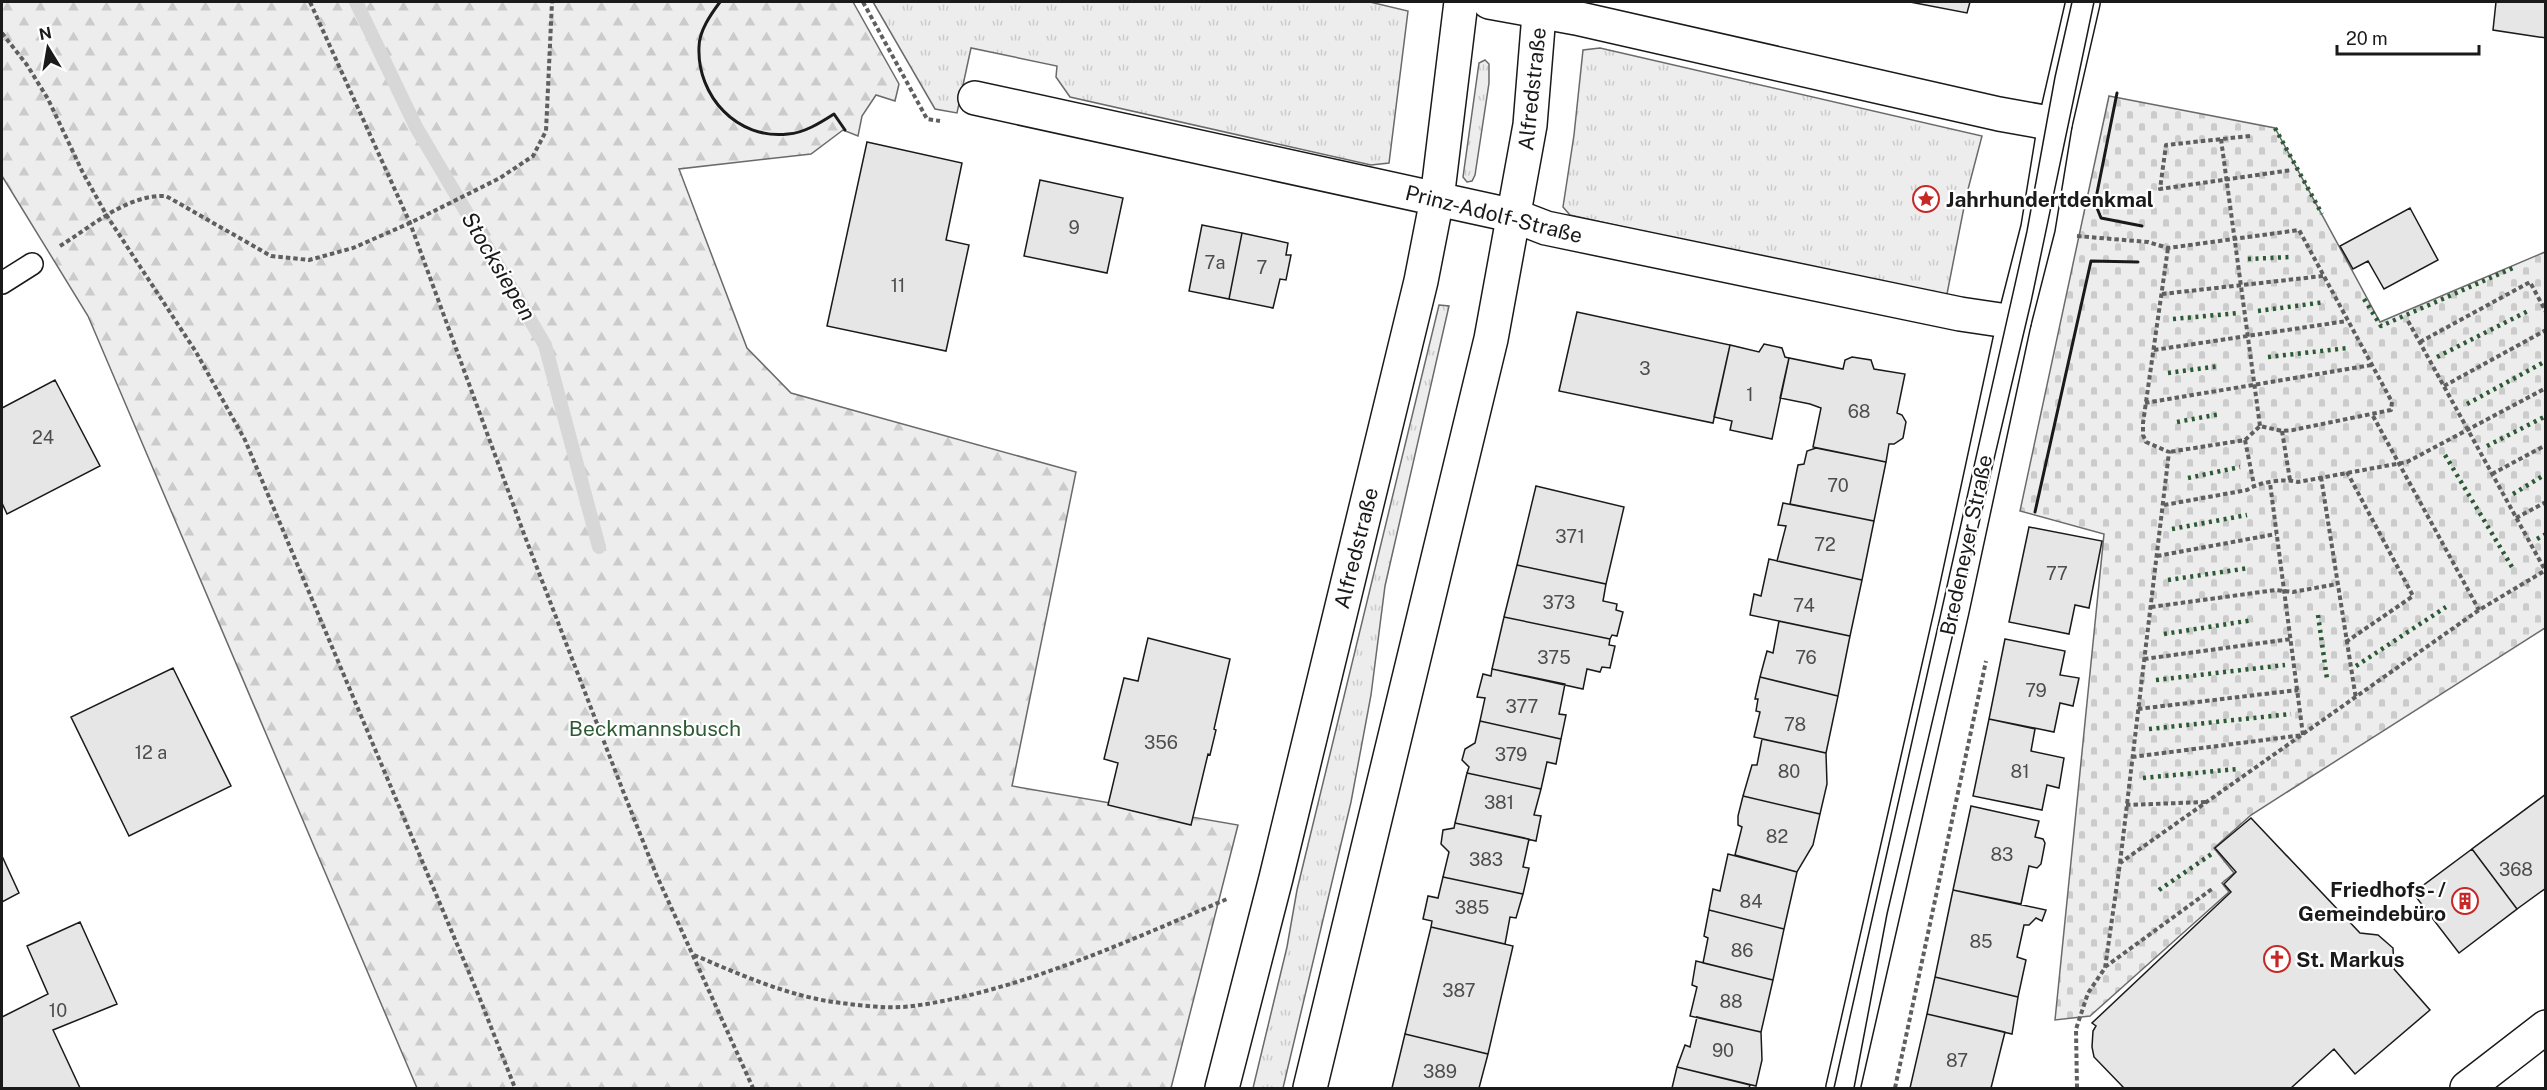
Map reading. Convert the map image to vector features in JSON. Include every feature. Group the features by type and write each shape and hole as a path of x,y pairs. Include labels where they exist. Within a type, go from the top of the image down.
{"street":[{"name":"Alfredstraße","path":"1222,1089 1276,878 1418,292 1437,199 1461,2"},
{"path":"1489,2 1539,7 1576,18 1999,114 2055,124"},
{"name":"Bredeneyer Straße","path":"1843,1089 1952,610 2014,322 2038,228 2055,124 2083,2"},
{"name":"Alfredstraße","path":"1310,1089 1491,339 1530,125 1539,7"},
{"name":"Prinz-Adolf-Straße","path":"975,98 1515,216 1546,228 1960,314 2014,322"},
{"path":"2467,1089 2546,1027"}],"lane":[{"path":"2,283 32,264"}],"path":[{"path":"310,2 410,223 524,534 623,791 656,874 753,1089"},
{"path":"81,233 107,216 149,195 166,196 270,256 309,260 353,248 410,223 500,178 532,156 546,131 552,2"},
{"path":"863,2 927,119 962,126 975,98"},
{"path":"2,33 27,65 48,99 83,173 107,216 201,361 258,467 474,983 515,1089"},
{"path":"2250,136 2166,145 2160,189 2292,170"},
{"path":"2221,139 2260,426"},
{"path":"2070,235 2148,242 2168,248 2299,230 2393,407 2391,410 2373,416 2282,431 2260,426"},
{"path":"2168,248 2145,403 2143,435 2146,442 2169,452 2246,440 2260,426"},
{"path":"2162,294 2241,287 2323,276"},
{"path":"2420,342 2530,282 2546,312"},
{"path":"2154,350 2347,321"},
{"path":"2120,864 2479,610 2545,571 2408,321"},
{"path":"2444,386 2546,330"},
{"path":"2145,403 2372,365"},
{"path":"2164,504 2247,490 2254,485 2290,480 2298,482 2347,471 2407,462 2546,388"},
{"path":"2373,416 2479,610"},
{"path":"2282,431 2290,480"},
{"path":"2246,440 2254,485"},
{"path":"2492,474 2546,445"},
{"path":"2105,968 2120,864 2169,452"},
{"path":"2346,642 2413,596 2347,471"},
{"path":"2321,477 2356,699"},
{"path":"2270,483 2303,735"},
{"path":"2516,518 2546,502"},
{"path":"2157,556 2276,534"},
{"path":"2150,608 2276,590 2293,592 2337,584"},
{"path":"2144,659 2291,639"},
{"path":"2138,709 2298,690"},
{"path":"2132,757 2303,735"},
{"path":"2126,805 2207,802"},
{"path":"693,955 763,983 804,996 848,1004 911,1006 984,991 1064,964 1148,933 1276,878"},
{"path":"2077,1089 2076,1029 2088,993 2105,968 2212,889"}],"green space":[{"name":"Beckmannsbusch","path":"2,2 853,2 899,84 895,101 876,95 862,116 858,136 843,130 811,154 679,169 747,348 791,393 1076,472 1012,786 1238,825 1171,1088 417,1088 88,316 2,176"},
{"path":"873,2 1370,2 1408,11 1389,163 1371,165 1070,97 1056,77 1057,66 971,48 957,113 935,109"},
{"path":"1600,48 1982,136 1966,197 1946,299 1570,215 1563,207 1574,135 1583,50"},
{"path":"1485,60 1489,64 1489,83 1475,175 1472,181 1467,182 1463,177 1479,63"},
{"path":"2109,96 2275,128 2380,322 2545,252 2545,628 2251,815 2214,848 2234,873 2222,883 2229,892 2090,1016 2055,1020 2104,534 2020,511"},
{"path":"1439,305 1449,306 1385,586 1371,695 1351,802 1283,1088 1253,1088 1287,947 1297,890"}],"building":[{"path":"1910,2 1970,2 1967,13"},
{"path":"2496,2 2546,2 2546,38 2493,30"},
{"path":"867,142 962,163 946,240 969,245 946,351 827,326"},
{"path":"1040,180 1123,198 1107,273 1024,256"},
{"path":"2410,208 2438,260 2384,289 2368,261 2353,269 2340,246"},
{"path":"1202,225 1242,233 1229,299 1189,291"},
{"path":"1242,233 1288,243 1286,255 1291,255 1286,280 1280,279 1273,308 1229,299"},
{"path":"1577,312 1730,345 1713,423 1559,391"},
{"path":"1764,344 1782,348 1785,357 1789,358 1772,439 1730,430 1732,421 1714,417 1730,345 1759,352"},
{"path":"1852,357 1871,360 1874,369 1905,374 1897,413 1902,415 1906,422 1903,438 1894,444 1889,444 1886,462 1813,447 1821,408 1780,398 1789,358 1843,369 1845,360"},
{"path":"55,380 100,466 7,514 2,503 2,408"},
{"path":"1816,448 1886,462 1874,521 1790,504 1798,465 1804,464 1807,451"},
{"path":"1536,486 1624,507 1606,584 1517,565"},
{"path":"1783,503 1874,521 1862,580 1777,561 1786,526 1778,525"},
{"path":"2029,527 2102,541 2089,608 2075,605 2069,634 2009,622"},
{"path":"1769,559 1862,580 1850,636 1750,615 1754,594 1761,596"},
{"path":"1517,565 1606,584 1603,601 1617,604 1616,610 1623,612 1617,636 1612,635 1610,639 1504,617"},
{"path":"1504,617 1610,639 1609,645 1615,646 1610,668 1602,667 1600,672 1587,669 1583,689 1492,669"},
{"path":"1779,621 1850,636 1838,696 1760,677 1767,651 1773,653"},
{"path":"1148,638 1230,659 1214,729 1216,730 1191,825 1108,805 1118,763 1104,759 1124,678 1138,681"},
{"path":"2005,639 2065,651 2060,675 2079,678 2073,706 2060,703 2054,732 1989,719"},
{"path":"173,668 231,786 129,836 71,717"},
{"path":"1492,669 1565,684 1559,714 1566,715 1561,739 1480,721 1485,698 1477,697 1483,674 1491,676"},
{"path":"1760,677 1838,696 1826,753 1754,737 1760,712 1756,711 1758,699 1755,699"},
{"path":"1989,719 2035,729 2031,751 2064,758 2059,788 2047,785 2042,810 1973,796"},
{"path":"1480,721 1561,739 1556,764 1547,762 1541,789 1467,773 1469,767 1462,760 1465,749 1475,743"},
{"path":"1762,739 1826,753 1827,784 1820,814 1743,796 1752,765 1757,765"},
{"path":"1467,773 1541,789 1534,815 1541,816 1536,841 1455,823"},
{"path":"2546,794 2546,888 2517,909 2472,849"},
{"path":"1743,796 1820,814 1813,845 1797,872 1735,855 1742,827 1738,825 1738,816"},
{"path":"1971,806 2039,821 2035,837 2043,839 2045,843 2041,864 2037,868 2029,866 2021,904 1953,890"},
{"name":"St. Markus","path":"2251,818 2360,933 2378,935 2393,948 2394,969 2430,1010 2355,1074 2334,1049 2291,1088 2124,1088 2094,1057 2093,1031 2096,1026 2092,1023 2231,892 2224,884 2236,872 2215,848"},
{"path":"1455,823 1529,839 1523,867 1529,868 1523,894 1443,877 1449,852 1441,844 1443,830 1454,828"},
{"name":"Friedhofs- / Gemeindebüro","path":"2472,849 2517,909 2459,953 2413,893"},
{"path":"1728,854 1797,872 1784,929 1709,910 1713,889 1720,891"},
{"path":"2,856 19,893 2,902"},
{"path":"1443,877 1523,894 1516,918 1510,917 1505,944 1431,927 1432,921 1423,919 1428,896 1438,898"},
{"path":"1953,890 2046,910 2042,921 2036,918 2029,925 2024,925 2017,957 2026,960 2018,997 1935,977"},
{"path":"1709,910 1784,929 1773,980 1703,963 1708,938 1704,936"},
{"path":"80,922 117,1004 53,1030 80,1088 2,1088 2,1017 48,994 27,946"},
{"path":"1431,927 1513,946 1488,1054 1405,1034"},
{"path":"1696,961 1773,980 1761,1032 1690,1016 1697,987 1692,985"},
{"path":"1935,977 2018,997 2012,1034 1927,1014"},
{"path":"1927,1014 2005,1032 1991,1088 1910,1088"},
{"path":"1697,1017 1761,1032 1762,1060 1756,1086 1677,1067 1685,1045 1690,1047"},
{"path":"1405,1034 1488,1054 1479,1088 1392,1088"},
{"path":"1677,1067 1750,1085 1749,1088 1672,1088"}],"waterway":[{"name":"Stocksiepen","path":"356,2 416,127 545,345 599,547"}],"tram line":[{"path":"1834,1088 2027,231 2055,77 2072,2"},
{"path":"1854,1088 1887,914 2031,302 2094,2"}],"hedge":[{"path":"2275,128 2322,214"},
{"path":"2248,259 2291,257"},
{"path":"2364,299 2381,326 2513,268"},
{"path":"2258,311 2325,302"},
{"path":"2437,357 2528,311"},
{"path":"2173,319 2239,313"},
{"path":"2268,357 2348,348"},
{"path":"2467,404 2546,361"},
{"path":"2168,373 2220,366"},
{"path":"2177,422 2220,414"},
{"path":"2487,446 2546,416"},
{"path":"2445,455 2512,567"},
{"path":"2188,478 2240,467"},
{"path":"2513,494 2546,474"},
{"path":"2172,529 2247,515"},
{"path":"2537,539 2546,534"},
{"path":"2168,580 2249,568"},
{"path":"2356,666 2446,607"},
{"path":"2318,615 2327,679"},
{"path":"2164,634 2253,620"},
{"path":"2156,680 2285,665"},
{"path":"2149,729 2291,714"},
{"path":"2143,778 2237,769"},
{"path":"2159,890 2213,853"}],"wall":[{"path":"720,2 703,29 699,47 700,65 705,82 713,98 724,111 737,122 752,130 769,134 800,132 834,114 845,130"},
{"path":"2117,93 2095,203 2101,218 2142,226"},
{"path":"2035,512 2091,261 2138,262"}],"place":[{"name":"Jahrhundertdenkmal","path":"1926,199"},
{"name":"Friedhofs- / Gemeindebüro","path":"2465,901"},
{"name":"St. Markus","path":"2277,959"}]}
